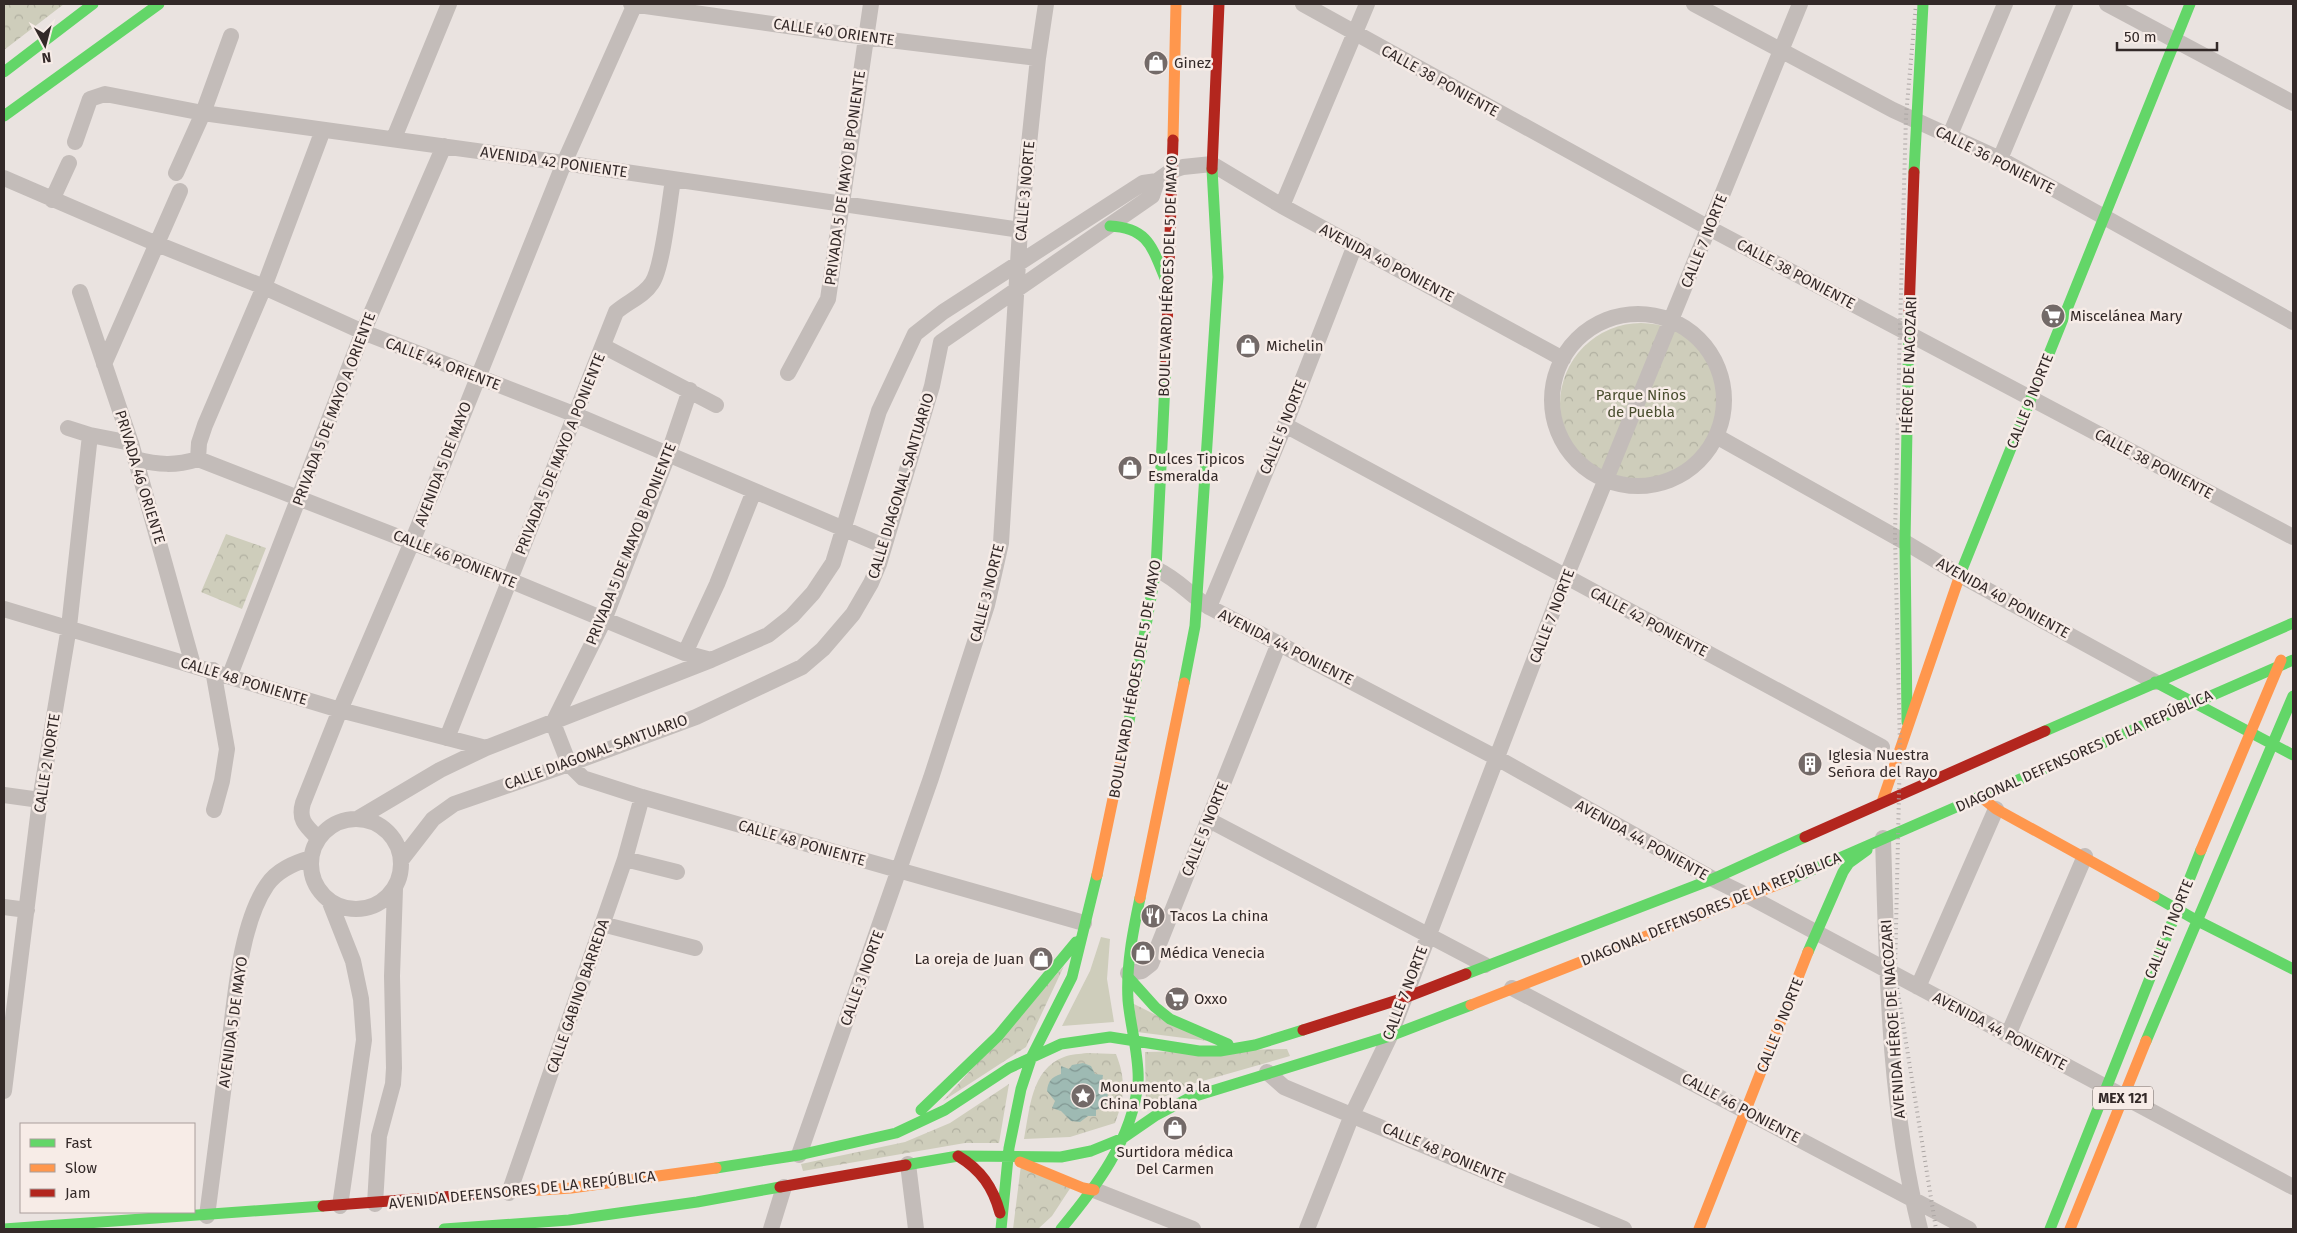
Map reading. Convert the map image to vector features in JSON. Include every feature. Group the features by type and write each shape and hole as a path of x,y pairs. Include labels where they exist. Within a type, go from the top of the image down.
{"main road":[{"path":"4,72 93,4"},
{"path":"4,116 159,4"},
{"name":"BOULEVARD HÉROES DEL 5 DE MAYO","path":"1002,1226 1008,1157 1015,1115 1032,1056 1072,976 1098,872 1126,741 1156,569 1170,290 1176,4"},
{"path":"1094,1190 1124,1138 1138,1081 1128,975 1130,945 1195,626 1203,603 1218,277 1212,164 1219,4"},
{"name":"HÉROE DE NACOZARI","path":"1907,726 1904,541 1916,121 1923,4"},
{"name":"CALLE 9 NORTE","path":"1882,802 1960,576 2190,4"},
{"path":"1110,226 1131,228 1146,236 1170,290"},
{"name":"DIAGONAL DEFENSORES DE LA REPÚBLICA","path":"1134,1039 1198,1050 1220,1051 1238,1048 1404,998 1485,965 1713,880 1882,802 2293,623"},
{"name":"CALLE 11 NORTE","path":"2050,1229 2176,908 2290,638"},
{"name":"DIAGONAL DEFENSORES DE LA REPÚBLICA","path":"1124,1138 1155,1116 1190,1098 1267,1072 1390,1036 1750,896 2293,660"},
{"name":"AVENIDA 40 PONIENTE","path":"2155,682 2293,755"},
{"name":"CALLE 11 NORTE","path":"2070,1229 2196,920 2293,696"},
{"path":"1981,797 1996,809 2085,856 2196,920 2293,969"},
{"name":"CALLE 9 NORTE","path":"1700,1229 1816,933 1842,872 1849,863 1883,838"},
{"path":"896,1132 998,1036 1083,929"},
{"path":"1128,975 1155,1007 1170,1019 1200,1034 1238,1048"},
{"name":"AVENIDA DEFENSORES DE LA REPÚBLICA","path":"4,1229 376,1204 509,1193 627,1181 799,1155 896,1132 945,1110 1009,1068 1061,1044 1085,1039 1110,1037 1134,1039"},
{"path":"1139,1142 1190,1098"},
{"name":"AVENIDA DEFENSORES DE LA REPÚBLICA","path":"444,1229 502,1227 624,1212 784,1187 958,1156 1061,1157 1104,1147 1124,1138"},
{"path":"958,1156 973,1164 990,1182 996,1196 1002,1226"},
{"path":"1061,1229 1126,1156"},
{"path":"1008,1157 1083,1188 1094,1190"}],"street":[{"path":"394,138 449,4"},
{"name":"CALLE 40 ORIENTE","path":"633,4 703,9 865,37 1038,58"},
{"name":"AVENIDA 5 DE MAYO","path":"318,838 302,822 300,813 340,710 412,542 564,163 633,4"},
{"name":"PRIVADA 5 DE MAYO B PONIENTE","path":"788,373 828,299 871,4"},
{"name":"CALLE 3 NORTE","path":"799,1155 900,871 987,605 1001,543 1020,230 1038,58 1046,4"},
{"name":"CALLE 38 PONIENTE","path":"1303,4 1709,228 2293,537"},
{"path":"1282,206 1367,4"},
{"name":"CALLE 36 PONIENTE","path":"1694,4 1780,52 1916,121 1950,135 2000,160 2293,322"},
{"name":"CALLE 7 NORTE","path":"1307,1229 1352,1115 1390,1036 1566,577 1800,4"},
{"path":"1950,135 2005,4"},
{"path":"2000,160 2065,4"},
{"path":"2108,4 2293,103"},
{"path":"176,172 203,113 230,36"},
{"name":"AVENIDA 42 PONIENTE","path":"75,142 90,99 105,94 203,113 394,138 843,206 1020,230"},
{"path":"135,459 160,465 178,465 198,459 199,443 204,425 264,287 324,130"},
{"name":"PRIVADA 5 DE MAYO A ORIENTE","path":"230,675 363,332 444,146"},
{"path":"52,200 69,163"},
{"path":"1171,171 1183,167 1212,164"},
{"name":"AVENIDA 40 PONIENTE","path":"1212,164 1282,206 1563,359"},
{"name":"CALLE DIAGONAL SANTUARIO","path":"359,818 440,770 486,748 711,660 768,635 798,610 828,572 837,551 842,529 879,411 915,334 943,312 1143,183 1157,181 1171,171"},
{"name":"CALLE 44 ORIENTE","path":"4,178 52,200 264,287 363,332 576,414 884,546"},
{"name":"PRIVADA 5 DE MAYO A PONIENTE","path":"447,738 616,312 627,302 645,292 657,274 673,180"},
{"name":"CALLE DIAGONAL SANTUARIO","path":"402,858 433,819 454,804 696,716 802,667 823,649 853,614 871,583 932,386 941,342 1017,287 1152,196 1157,181"},
{"path":"104,364 180,192"},
{"name":"CALLE 5 NORTE","path":"1203,603 1285,425 1355,245"},
{"name":"PRIVADA 46 ORIENTE","path":"80,292 131,443 193,665"},
{"path":"1645,314 1671,320 1699,339 1711,354 1719,371 1724,389 1724,408 1716,436 1703,457 1675,478 1641,486 1607,480 1590,471 1576,459 1564,444 1556,427 1552,408 1553,390 1563,359 1580,337 1600,324 1622,316 1645,314"},
{"path":"603,346 716,404"},
{"name":"PRIVADA 5 DE MAYO B PONIENTE","path":"553,723 604,620 668,455 690,390"},
{"name":"CALLE 42 PONIENTE","path":"1285,425 1882,747"},
{"path":"68,428 90,435 131,443"},
{"name":"CALLE 2 NORTE","path":"4,1091 8,1021 28,910 40,800 69,627 90,435"},
{"name":"AVENIDA 40 PONIENTE","path":"1716,436 1904,541 1960,576 2155,682"},
{"name":"CALLE 46 PONIENTE","path":"198,459 300,497 509,580 686,653 711,660"},
{"path":"686,653 717,584 754,491"},
{"name":"AVENIDA 44 PONIENTE","path":"1156,569 1181,582 1203,603 1498,758 1713,880 1750,896 2293,1187"},
{"name":"CALLE 48 PONIENTE","path":"4,609 230,675 340,710 486,748"},
{"name":"CALLE 5 NORTE","path":"1128,975 1142,971 1151,964 1279,643"},
{"path":"213,670 227,749 222,781 214,810"},
{"path":"553,723 568,764"},
{"name":"CALLE 48 PONIENTE","path":"568,764 583,778 642,797 900,871 1083,929"},
{"path":"4,795 40,800"},
{"name":"CALLE GABINO BARREDA","path":"509,1193 625,859 642,797"},
{"path":"1918,986 1996,809"},
{"path":"328,900 342,907 356,909 371,907 384,900 395,889 400,879 402,858 392,835 383,826 359,818 333,825 318,838 311,858 314,881 328,900 353,961 361,998 364,1040 340,1206"},
{"path":"1209,820 1485,965"},
{"name":"AVENIDA HÉROE DE NACOZARI","path":"1883,838 1887,970 1896,1088 1912,1199 1920,1229"},
{"path":"2008,1035 2085,856"},
{"name":"AVENIDA 5 DE MAYO","path":"207,1216 241,955 259,900 267,884 292,864 311,858"},
{"path":"625,859 677,872"},
{"path":"376,1204 379,1136 393,1084 394,1068 392,976 395,889"},
{"path":"4,907 28,910"},
{"path":"602,924 694,948"},
{"name":"CALLE 46 PONIENTE","path":"1512,988 1968,1229"},
{"name":"CALLE 48 PONIENTE","path":"1267,1072 1284,1087 1624,1229"},
{"path":"908,1164 916,1229"},
{"path":"771,1229 784,1187"},
{"path":"1094,1190 1162,1224 1193,1229"}],"green space":[{"path":"4,4 64,4 4,50"},
{"name":"Parque Niños de Puebla","path":"1641,323 1672,329 1698,347 1716,373 1722,404 1716,435 1698,461 1672,479 1641,485 1610,479 1584,461 1566,435 1560,404 1566,373 1584,347 1610,329"},
{"path":"226,534 266,548 242,609 201,592"},
{"path":"1101,937 1110,939 1107,979 1114,1022 1062,1026 1090,971"},
{"path":"1064,966 1026,1047 943,1101"},
{"path":"1134,1004 1208,1041 1137,1032"},
{"path":"1287,1049 1290,1056 1185,1086 1146,1106 1145,1052"},
{"path":"1087,1053 1116,1054 1123,1080 1123,1088 1121,1105 1115,1123 1070,1137 1024,1139 1031,1103 1038,1080 1053,1063 1064,1057"},
{"path":"1009,1084 999,1143 965,1143 803,1171 801,1164 905,1142 950,1123"},
{"path":"1021,1165 1071,1187 1052,1216 1038,1229 1013,1229"}],"water":[{"path":"1083,1063 1091,1066 1095,1074 1103,1075 1102,1082 1107,1090 1108,1098 1101,1108 1096,1110 1096,1116 1088,1116 1080,1122 1071,1121 1061,1111 1052,1108 1055,1101 1047,1091 1047,1088 1052,1078 1061,1074 1061,1066 1069,1069 1072,1065"}],"railway":[{"path":"1916,4 1906,116 1895,536 1900,748 1895,974 1936,1229"}],"traffic: fast":[{"path":"4,72 93,4"},
{"path":"4,116 159,4"},
{"path":"1914,172 1923,4"},
{"path":"1961,572 2190,4"},
{"path":"1184,683 1195,626 1218,277 1212,169"},
{"path":"1110,226 1123,228 1141,235 1152,248 1165,278"},
{"path":"1907,722 1905,543 1909,313"},
{"path":"1128,727 1156,569 1166,362"},
{"path":"2045,731 2293,623"},
{"path":"1789,880 2293,660"},
{"path":"2155,682 2293,755"},
{"path":"2146,1041 2293,696"},
{"path":"1466,974 1713,879 1805,837"},
{"path":"1808,952 1843,872 1849,863 1867,850"},
{"path":"2050,1229 2201,850"},
{"path":"1001,1229 1009,1148 1021,1089 1032,1056 1072,977 1097,875"},
{"path":"2154,896 2196,920 2293,969"},
{"path":"1061,1229 1087,1196 1110,1162 1128,1124 1134,1104 1138,1074 1129,1010 1128,974 1140,898"},
{"path":"921,1110 998,1036 1076,942"},
{"path":"1128,977 1155,1007 1170,1019 1228,1044"},
{"path":"906,1165 958,1156 1061,1157 1091,1151 1123,1138 1155,1116 1189,1098 1390,1036 1471,1005"},
{"path":"716,1168 799,1155 896,1133 945,1110 1009,1068 1061,1044 1110,1037 1199,1051 1220,1051 1255,1045 1303,1030"},
{"path":"444,1229 569,1220 697,1202 780,1187"},
{"path":"4,1229 323,1206"}],"traffic: slow":[{"path":"1173,140 1176,4"},
{"path":"1882,802 1961,572"},
{"path":"2201,850 2281,660"},
{"path":"1140,898 1184,683"},
{"path":"1097,875 1128,727"},
{"path":"1981,797 1996,809 2154,896"},
{"path":"1471,1005 1789,880"},
{"path":"1699,1229 1808,952"},
{"path":"2070,1229 2146,1041"},
{"path":"1020,1162 1083,1188 1094,1190"},
{"path":"482,1194 571,1188 716,1168"}],"traffic: jam":[{"path":"1212,169 1219,4"},
{"path":"1166,362 1173,140"},
{"path":"1909,313 1914,172"},
{"path":"1805,837 2045,731"},
{"path":"1303,1030 1404,998 1466,974"},
{"path":"958,1156 980,1173 990,1187 1000,1213"},
{"path":"780,1187 906,1165"},
{"path":"323,1206 482,1194"}],"place":[{"name":"Ginez","path":"1156,63"},
{"name":"Miscelánea Mary","path":"2053,316"},
{"name":"Michelin","path":"1248,346"},
{"name":"Dulces Tipicos Esmeralda","path":"1130,468"},
{"name":"Iglesia Nuestra Señora del Rayo","path":"1810,764"},
{"name":"Tacos La china","path":"1153,916"},
{"name":"Médica Venecia","path":"1143,953"},
{"name":"La oreja de Juan","path":"1041,959"},
{"name":"Oxxo","path":"1177,999"},
{"name":"Monumento a la China Poblana","path":"1083,1096"},
{"name":"Surtidora médica Del Carmen","path":"1175,1128"}]}
